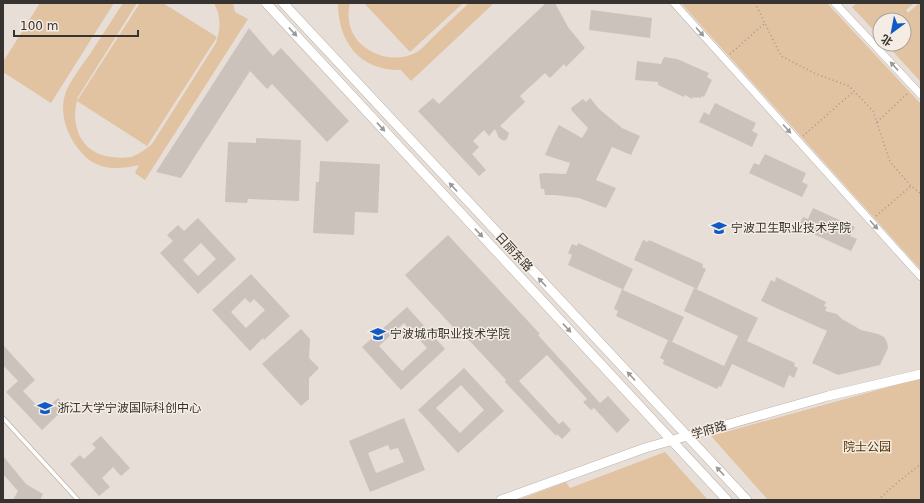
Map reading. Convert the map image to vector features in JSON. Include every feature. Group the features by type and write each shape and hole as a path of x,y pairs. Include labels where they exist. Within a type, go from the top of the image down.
{"main road":[{"name":"日丽东路","path":"266,3 727,500"},
{"name":"日丽东路","path":"282,3 747,500"},
{"name":"学府路","path":"501,500 645,448 828,396 921,374"}],"street":[{"path":"674,3 921,277"},
{"path":"835,3 921,95"}],"lane":[{"path":"3,418 78,500"}],"path":[{"path":"755,3 781,56 816,74 849,86 873,111 890,162 911,186 921,194"},
{"path":"724,59 764,23"},
{"path":"877,122 914,88"},
{"path":"798,140 854,91"},
{"path":"870,221 911,186"},
{"path":"878,500 921,464"}],"green space":[{"path":"40,3 114,3 51,103 3,72 3,62"},
{"path":"123,3 137,3 78,97 75,118 80,136 85,144 101,155 114,157 131,157 152,144 216,43 220,23 214,3 233,3 235,12 248,19 145,180 135,173 139,165 123,168 108,168 94,163 87,158 71,138 67,130 63,113 63,104 68,87"},
{"path":"140,3 163,3 217,37 147,146 77,101"},
{"path":"338,3 350,3 348,14 350,26 354,36 362,45 381,56 396,58 417,52 469,3 494,3 411,81 401,70 387,69 374,65 363,60 354,52 347,42 342,30"},
{"path":"364,3 463,3 410,52"},
{"path":"681,3 827,3 921,104 921,270"},
{"path":"857,3 914,3 906,10 907,12 872,12 872,28 852,7"},
{"path":"919,3 921,3 921,82 893,52 912,52 912,12 909,12"},
{"name":"院士公园","path":"921,378 921,500 768,500 711,436"},
{"path":"665,452 708,500 518,500 566,482 570,488"}],"building":[{"path":"546,3 555,3 568,27 585,48 566,67 564,64 550,78 545,73 520,96 525,102 500,126 509,133 507,139 504,141 499,138 495,129 489,136 484,130 473,141 479,147 472,154 486,170 479,176 418,111 433,98 439,104"},
{"path":"591,10 652,18 650,38 589,30"},
{"path":"249,28 273,56 281,48 349,121 327,142 272,84 267,89 250,71 181,178 156,172"},
{"path":"664,57 677,59 709,73 707,77 712,80 704,97 693,97 692,99 658,85 658,82 635,80 637,61 661,64"},
{"path":"590,98 599,109 622,128 640,136 631,155 612,147 596,180 616,188 606,208 579,198 545,195 544,189 541,189 539,174 566,174 570,163 545,155 559,125 582,138 588,128 571,108 583,99 586,102"},
{"path":"715,103 756,123 752,131 758,134 752,147 699,122 704,112 709,115"},
{"path":"256,138 301,140 299,201 248,199 247,203 225,202 228,142 256,143"},
{"path":"765,154 806,173 802,182 808,185 802,197 749,173 754,163 759,165"},
{"path":"320,161 380,164 378,213 355,212 354,235 313,233 316,182 319,182"},
{"path":"813,208 855,227 850,236 857,239 851,251 798,227 803,217 808,219"},
{"path":"198,218 236,259 198,294 160,253 173,241 167,235 178,225 184,231","holes":["201,243 216,259 198,276 183,260"]},
{"path":"448,235 540,334 538,335 600,403 608,396 630,420 617,433 594,408 591,410 583,402 587,399 547,355 519,381 559,424 563,421 571,430 562,439 557,434 556,436 505,382 506,380 466,337 464,339 405,275"},
{"path":"643,240 648,242 649,240 703,264 702,267 706,269 697,289 634,260"},
{"path":"578,243 633,269 623,290 684,317 672,342 616,316 618,311 614,309 622,289 568,265 572,255 568,253 572,244 577,246"},
{"path":"251,274 290,316 264,340 263,338 250,351 212,310","holes":["245,298 250,303 254,299 265,310 246,328 231,312"]},
{"path":"776,277 826,302 824,306 827,307 825,311 837,314 842,319 861,330 884,337 888,348 880,365 838,375 812,363 827,331 761,301 771,280 775,282"},
{"path":"694,288 758,318 747,341 795,363 794,366 798,368 794,378 789,375 784,388 732,364 721,387 719,386 717,389 663,364 664,360 660,358 668,340 724,366 738,336 684,311"},
{"path":"407,307 445,349 401,390 362,347","holes":["404,323 427,348 402,371 379,346"]},
{"path":"301,329 310,339 309,358 319,368 309,378 309,399 301,406 262,364"},
{"path":"3,345 35,380 23,391 43,412 58,398 66,407 42,430 6,392 18,381 3,365"},
{"path":"464,368 504,411 458,453 418,410","holes":["461,385 484,410 460,433 436,408"]},
{"path":"404,418 425,470 370,492 349,441","holes":["388,445 390,450 398,448 404,462 376,473 368,453"]},
{"path":"101,436 130,468 121,476 113,467 102,478 110,487 99,496 70,464 80,455 84,459 96,448 92,444"},
{"path":"3,456 26,484 43,494 40,500 13,500 18,491 3,474"}],"place":[{"name":"宁波卫生职业技术学院","path":"719,228"},
{"name":"宁波城市职业技术学院","path":"378,334"},
{"name":"浙江大学宁波国际科创中心","path":"45,408"}]}
